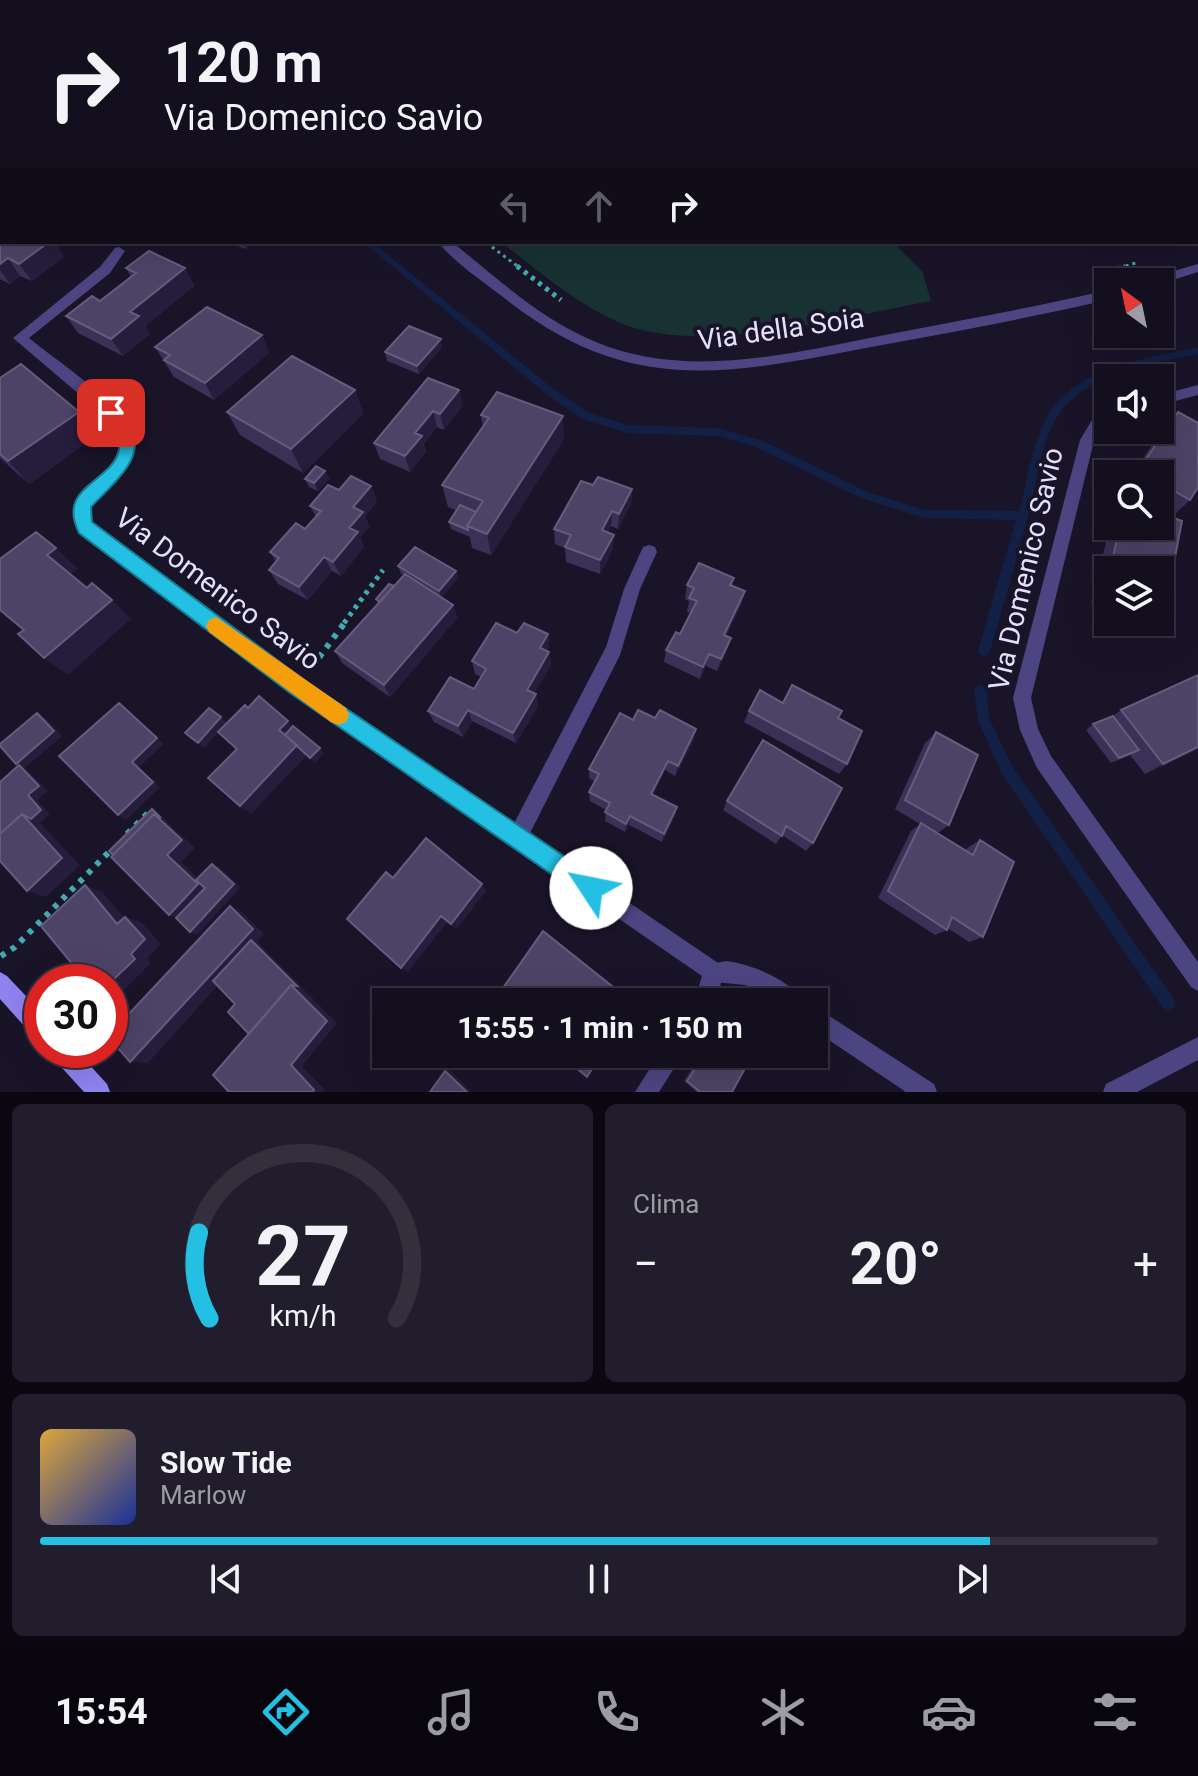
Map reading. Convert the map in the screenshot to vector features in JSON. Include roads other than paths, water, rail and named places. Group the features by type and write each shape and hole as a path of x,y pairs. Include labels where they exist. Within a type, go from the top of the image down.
{"street":[{"name":"Via della Soia","path":"446,244 531,312 572,338 622,357 678,366 763,361 1094,298"},
{"name":"Via Domenico Savio","path":"119,251 105,270 20,338 111,413 127,437 120,465 82,504 80,517 86,528 297,687 714,972 733,969 752,976 770,988"},
{"path":"1174,275 1198,268"},
{"path":"1174,396 1198,390"},
{"name":"Via Domenico Savio","path":"1094,429 1087,440 1022,698 1029,730 1044,762 1198,980"},
{"path":"517,838 614,649 632,589 649,552"},
{"path":"709,988 714,972"},
{"path":"0,983 24,1009"},
{"path":"828,1026 926,1092"},
{"path":"1114,1092 1198,1048"},
{"path":"77,1068 99,1092"},
{"path":"646,1092 662,1068"}],"waterway":[{"path":"369,244 548,390 586,416 628,429 719,432 759,444 865,495 925,514 1023,516"},
{"path":"1023,516 1044,434 1053,414 1066,399 1081,387 1118,370 1198,351"},
{"path":"984,651 1023,516"},
{"path":"980,691 984,720 1007,770 1168,1003"}]}
